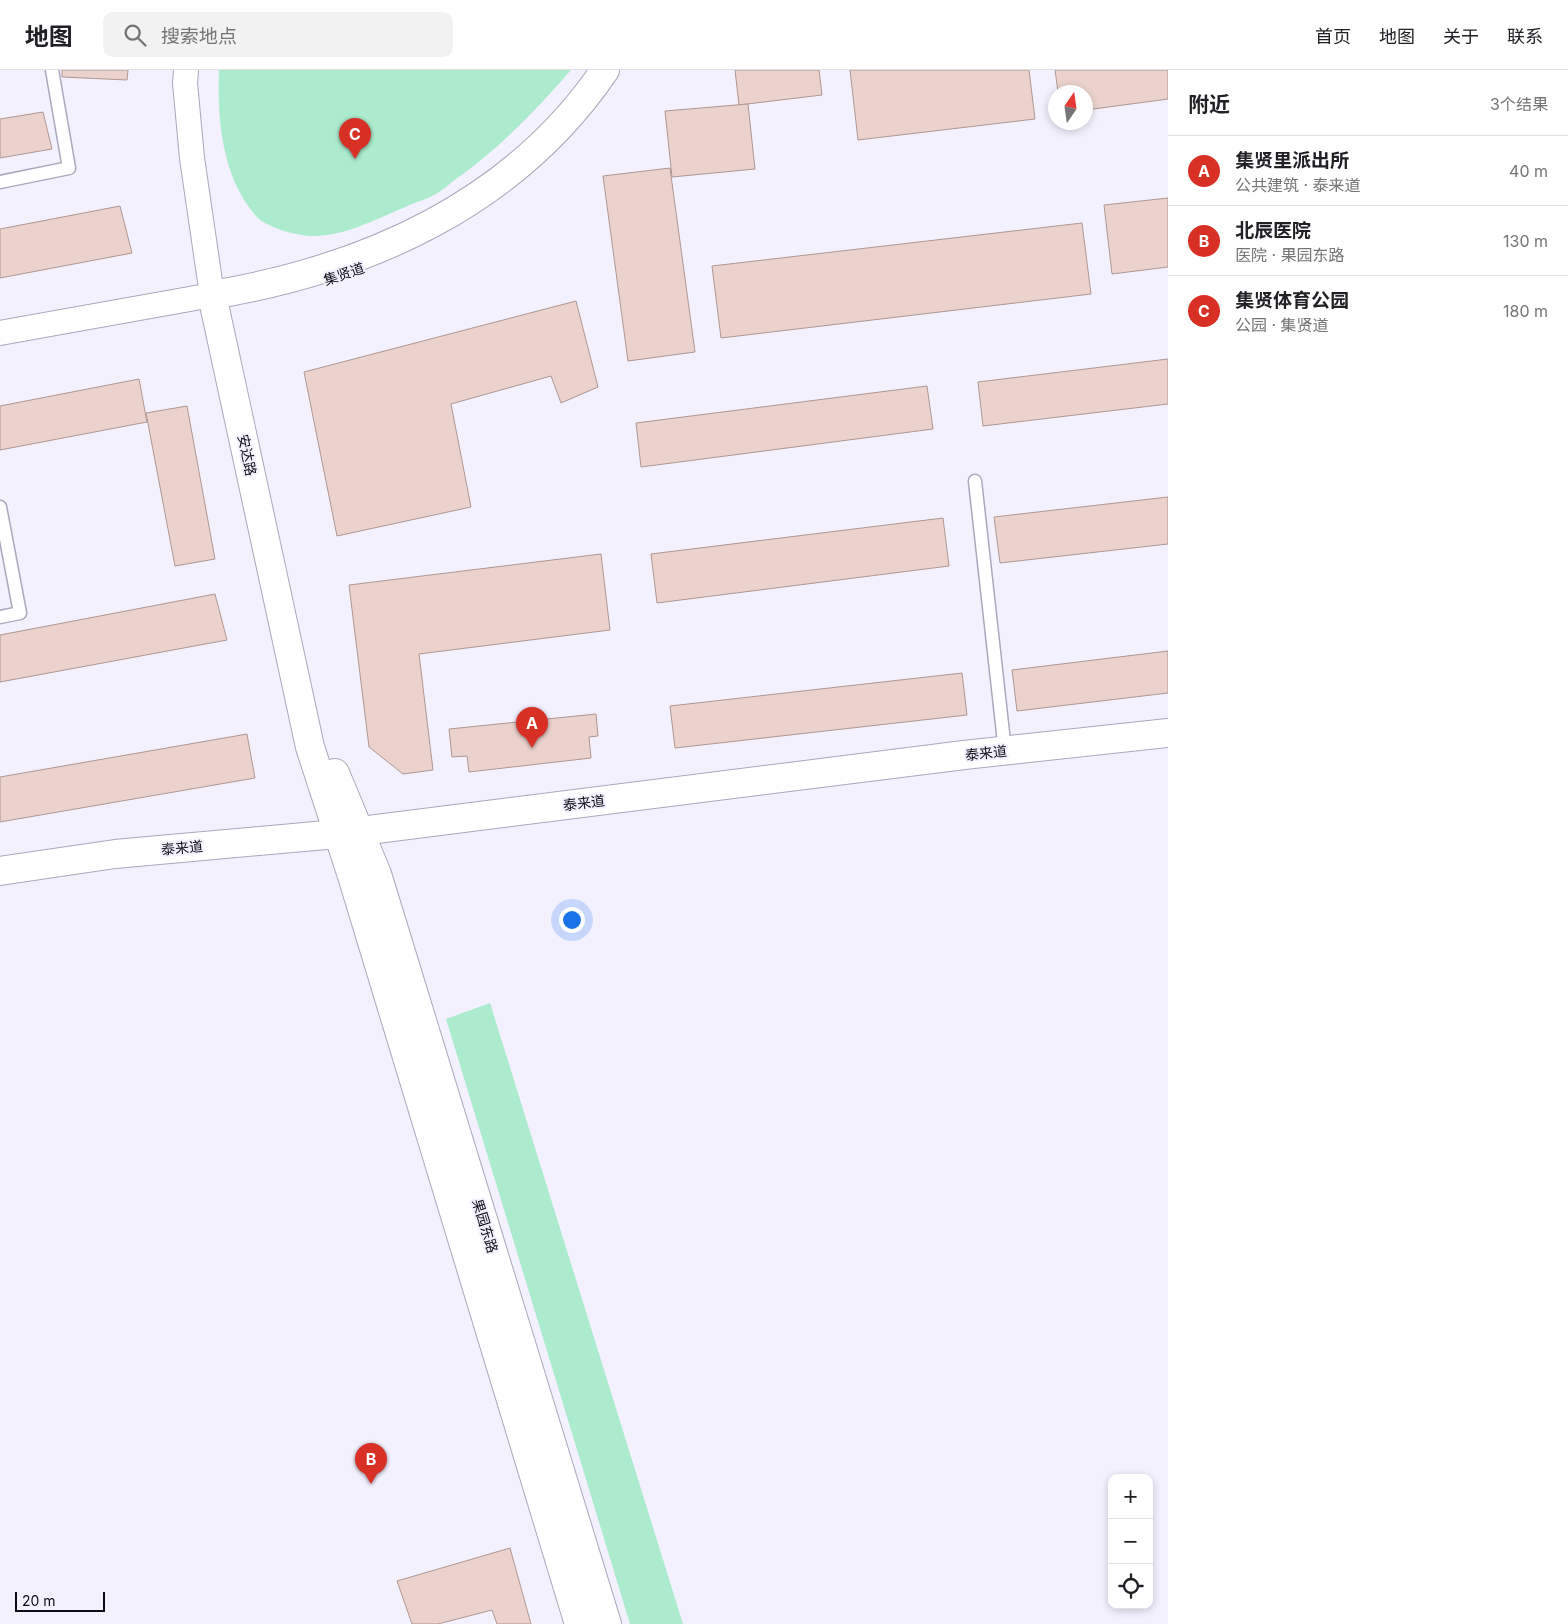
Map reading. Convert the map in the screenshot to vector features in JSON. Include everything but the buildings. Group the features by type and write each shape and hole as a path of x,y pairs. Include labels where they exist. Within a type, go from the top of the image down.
{"street":[{"name":"安达路","path":"186,70 185,83 191,148 219,300 310,747 348,832"},
{"name":"安达路","path":"199,70 198,105 219,300"},
{"name":"集贤道","path":"0,347 219,300 332,266 424,229 487,190 518,166 555,131 605,70"},
{"name":"集贤道","path":"0,333 219,300 279,294 338,278 384,259 455,226 498,199 571,136 623,70"},
{"name":"泰来道","path":"0,871 115,854 348,832 1005,751 1168,733"},
{"name":"果园东路","path":"348,832 352,876 579,1624"},
{"name":"果园东路","path":"348,832 377,874 607,1624"}],"lane":[{"path":"0,182 69,168 52,70"},
{"path":"975,481 1005,751"},
{"path":"0,507 20,613 0,617"}],"green space":[{"path":"219,70 571,70 531,114 502,142 437,193 348,230 313,236 299,235 268,225 257,217 245,202 229,167 224,148 219,109"},
{"path":"490,1003 683,1624 630,1624 446,1019"}],"place":[{"name":"集贤体育公园","path":"355,159"},
{"name":"集贤里派出所","path":"532,748"},
{"name":"北辰医院","path":"371,1484"}]}
